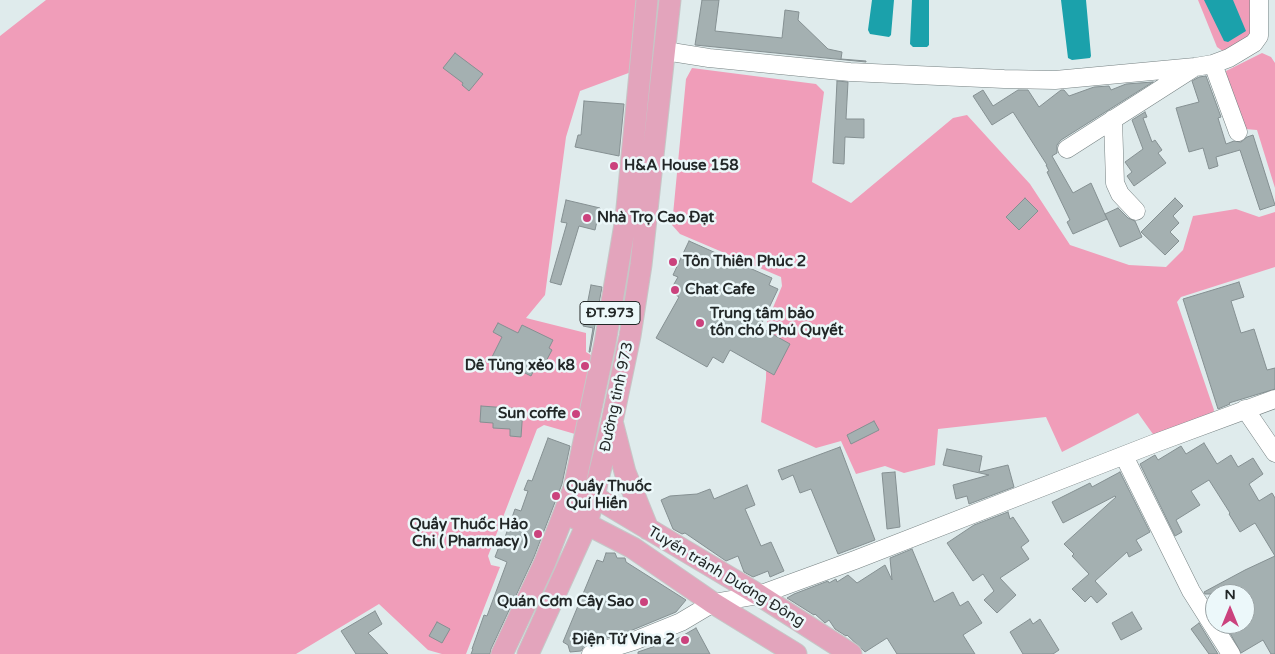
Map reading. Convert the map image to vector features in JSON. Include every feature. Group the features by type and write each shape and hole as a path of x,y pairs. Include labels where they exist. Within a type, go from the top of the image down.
{"main road":[{"name":"Đường tỉnh 973","path":"528,654 587,524 595,497 630,336 641,265 647,111 642,60 647,0"},
{"name":"Đường tỉnh 973","path":"502,654 545,562 574,488 605,343 626,218 647,111 664,56 670,0"},
{"name":"ĐT.973","path":"612,422 625,472 648,529"},
{"name":"Tuyến tránh Dương Đông","path":"574,488 595,497 759,595 851,654"},
{"name":"Tuyến tránh Dương Đông","path":"565,513 633,548 713,603 796,654"}],"street":[{"path":"664,56 709,58 850,72 1004,79 1056,80 1195,67 1229,58 1254,43 1267,29 1259,0"},
{"path":"1212,64 1238,132"},
{"path":"1067,149 1195,67"},
{"path":"1113,119 1115,183 1120,194 1136,210"},
{"path":"591,654 634,641 674,625 713,603 759,595 1275,399"},
{"path":"1245,409 1275,453"},
{"path":"1124,456 1191,591 1231,654"}],"shaded area":[{"path":"46,0 640,0 634,71 580,91 566,137 545,295 526,318 586,333 586,352 594,357 575,434 544,425 537,429 488,556 491,565 500,567 466,654 442,654 428,650 379,604 296,654 0,654 0,36"},
{"path":"1198,0 1253,0 1256,32 1227,54 1217,47"},
{"path":"1262,53 1271,57 1275,63 1275,188 1257,130 1245,129 1227,81 1226,71"},
{"path":"692,68 816,84 824,92 812,182 851,203 953,118 967,115 1030,184 1070,245 1129,265 1166,267 1183,250 1193,216 1236,209 1259,217 1275,212 1275,267 1181,297 1177,302 1214,410 1212,416 1155,437 1138,413 1062,452 1046,417 938,429 935,465 904,473 885,466 856,474 841,441 816,448 761,422 766,379 767,322 782,286 781,277 680,234 672,225 686,79"}],"water":[{"path":"872,0 894,0 891,35 889,37 870,34 868,30"},
{"path":"912,0 929,0 929,45 927,47 913,47 910,44"},
{"path":"1061,0 1086,0 1090,58 1072,60 1068,58"},
{"path":"1204,0 1233,0 1246,31 1228,42 1224,41"}],"building":[{"path":"702,0 719,0 715,31 782,38 785,10 799,12 798,20 828,49 842,52 841,59 866,62 695,45"},
{"path":"455,53 483,74 469,91 462,85 463,83 443,68"},
{"path":"1206,76 1221,117 1218,118 1226,144 1234,141 1241,142 1253,135 1275,205 1260,210 1240,150 1216,157 1218,166 1209,169 1203,148 1189,152 1176,108 1199,102 1192,81"},
{"path":"837,81 848,82 846,119 864,119 864,138 845,137 844,164 833,163"},
{"path":"1153,82 1061,140 1057,145 1057,153 1052,156 1073,193 1091,183 1107,219 1073,234 1067,222 1070,220 1047,172 1049,171 1047,165 1013,112 992,125 973,96 983,90 993,106 1018,90 1028,90 1039,107 1061,90 1064,90 1069,96 1094,87 1109,86 1111,90 1126,84"},
{"path":"584,101 624,104 619,156 575,147 578,135 581,135"},
{"path":"1145,112 1147,117 1143,118 1152,142 1155,140 1162,150 1158,153 1166,163 1134,186 1127,176 1132,172 1125,162 1143,149 1132,120"},
{"path":"1025,198 1038,211 1019,230 1006,217"},
{"path":"1175,198 1183,206 1173,216 1179,223 1170,232 1179,241 1165,255 1141,232"},
{"path":"566,200 600,208 595,230 579,226 561,285 550,282 567,223 561,222"},
{"path":"1118,208 1128,218 1135,221 1142,237 1120,247 1105,214"},
{"path":"689,241 772,278 769,285 778,289 760,327 790,344 774,375 730,350 723,363 713,357 707,367 656,338 679,297 670,291 678,277 673,275"},
{"path":"1239,282 1244,297 1231,301 1241,333 1254,329 1267,370 1275,368 1275,389 1229,403 1218,409 1183,299"},
{"path":"591,285 602,287 589,352 593,328 583,326"},
{"path":"498,323 518,333 522,325 553,340 549,348 552,350 543,367 537,364 531,376 492,357 502,337 493,332"},
{"path":"481,406 523,409 521,437 510,436 510,429 493,428 493,423 480,422"},
{"path":"874,421 879,430 851,444 847,435"},
{"path":"548,438 570,446 562,484 534,557 490,654 471,654 484,615 487,616 507,562 495,557 502,539 504,540 515,509 521,511 528,491 524,490 528,480 532,481"},
{"path":"1204,443 1217,464 1231,455 1238,467 1253,458 1263,474 1249,484 1259,501 1272,493 1275,498 1275,556 1255,523 1240,532 1209,480 1191,491 1200,505 1176,520 1182,532 1175,536 1140,464 1155,455 1158,460 1181,446 1186,454"},
{"path":"840,447 875,540 838,554 811,489 800,493 793,475 782,480 778,470"},
{"path":"947,449 982,456 979,472 1008,465 1014,487 969,504 967,496 956,499 953,485 989,475 943,465"},
{"path":"895,472 900,527 887,529 882,473"},
{"path":"1120,472 1150,532 1136,540 1142,550 1129,557 1127,552 1095,581 1107,594 1097,603 1091,596 1085,602 1072,589 1089,574 1072,556 1074,554 1064,544 1116,497 1063,523 1052,502 1090,483 1092,487"},
{"path":"747,485 755,505 745,509 761,546 771,542 784,571 770,577 768,571 753,577 744,572 738,556 726,561 685,533 682,534 673,529 661,500 670,496 697,494 710,489 714,499"},
{"path":"1008,512 1010,519 1013,517 1029,541 1021,547 1029,559 1000,578 1016,595 997,613 984,600 994,591 983,574 973,581 947,543 974,525"},
{"path":"912,549 934,602 953,592 960,606 968,601 982,623 963,635 975,654 897,654 887,638 865,652 847,635 835,629 829,620 825,623 815,614 787,598 828,581 829,583 836,579 837,582 848,575 857,583 885,565 892,580 890,558"},
{"path":"606,553 615,553 617,558 625,558 626,562 686,600 676,612 630,631 588,644 581,651 570,652 568,645 563,642 597,560 603,562"},
{"path":"1275,556 1275,654 1271,654 1263,640 1241,653 1231,634 1255,634 1255,584 1219,584"},
{"path":"375,611 382,624 368,633 388,654 356,654 341,631"},
{"path":"1132,612 1142,629 1121,640 1112,623"},
{"path":"1030,619 1033,624 1040,619 1059,650 1053,654 1023,654 1010,632"},
{"path":"437,622 450,629 442,643 429,636"},
{"path":"1199,623 1218,654 1209,654 1191,629"},
{"path":"696,628 710,654 638,654 638,652 667,642 668,644"}],"place":[{"name":"H&A House 158","path":"614,166"},
{"name":"Nhà Trọ Cao Đạt","path":"587,218"},
{"name":"Tôn Thiên Phúc 2","path":"673,262"},
{"name":"Chat Cafe","path":"675,290"},
{"name":"Trung tâm bảo tồn chó Phú Quyết","path":"700,323"},
{"name":"Dê Tùng xẻo k8","path":"585,366"},
{"name":"Sun coffe","path":"576,414"},
{"name":"Quầy Thuốc Quí Hiền","path":"556,496"},
{"name":"Quầy Thuốc Hảo Chi ( Pharmacy )","path":"538,534"},
{"name":"Quán Cơm Cây Sao","path":"644,602"},
{"name":"Điện Tử Vina 2","path":"685,640"}]}
